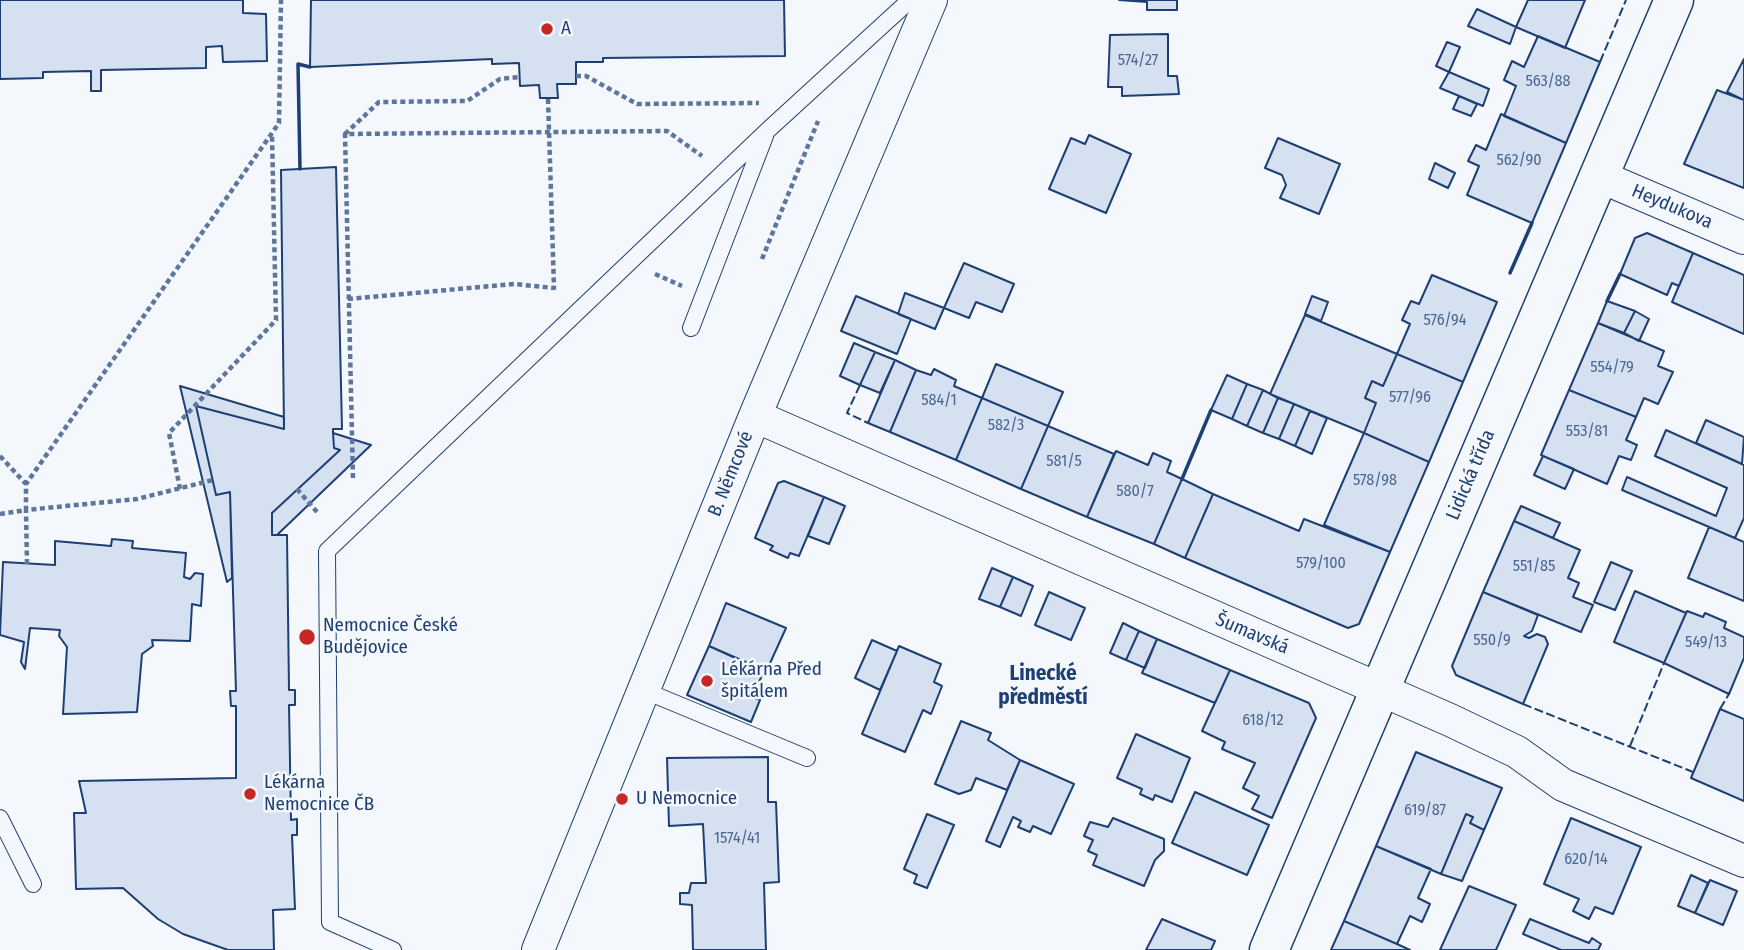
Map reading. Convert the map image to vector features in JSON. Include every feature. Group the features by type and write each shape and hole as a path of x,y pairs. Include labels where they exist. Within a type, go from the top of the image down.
{"street":[{"name":"B. Němcové","path":"537,950 755,416 932,0"},
{"name":"Lidická třída","path":"1269,950 1674,0"},
{"name":"Heydukova","path":"1599,176 1744,238"},
{"name":"Šumavská","path":"755,416 1380,690 1517,752 1563,785 1744,861"}],"lane":[{"path":"393,950 330,922 327,551 768,130 910,0"},
{"path":"691,328 768,130"},
{"path":"643,690 807,758"},
{"path":"0,818 33,884"}],"path":[{"path":"27,564 26,484 279,123 281,0"},
{"path":"576,76 586,75 637,104 770,103"},
{"path":"353,478 345,134 379,102 467,101 500,79 519,77"},
{"path":"348,299 514,284 554,288 548,98"},
{"path":"762,259 821,114"},
{"path":"345,134 667,131 708,161"},
{"path":"180,489 169,433 276,320 272,134"},
{"path":"644,270 695,292"},
{"path":"0,456 26,484"},
{"path":"0,514 137,499 213,480"},
{"path":"297,489 317,512"}],"building":[{"path":"0,0 243,0 243,13 266,14 267,61 223,62 222,46 206,47 206,68 101,70 101,91 91,91 91,71 43,72 43,78 0,79"},
{"name":"A","path":"311,0 784,0 785,56 603,58 603,62 576,62 576,84 557,84 558,98 540,98 539,85 520,86 519,63 492,64 492,59 310,67"},
{"path":"1119,0 1177,0 1177,10 1147,10 1147,2"},
{"path":"1528,0 1585,0 1565,48 1516,27"},
{"path":"1477,9 1516,27 1510,44 1468,26"},
{"path":"1168,34 1168,76 1177,76 1179,94 1122,96 1122,87 1108,87 1110,35"},
{"path":"1538,36 1600,62 1566,143 1504,116 1516,86 1504,80 1512,61 1524,67"},
{"path":"1447,42 1460,47 1449,72 1436,66"},
{"path":"1744,59 1744,100 1727,92"},
{"path":"1449,72 1489,89 1483,106 1440,88"},
{"path":"1717,90 1744,100 1744,188 1684,164"},
{"path":"1459,96 1477,104 1471,116 1453,109"},
{"path":"1501,114 1566,143 1532,223 1467,195 1479,166 1468,161 1476,145 1486,150"},
{"path":"1089,135 1131,154 1106,213 1049,189 1071,138 1085,144"},
{"path":"1278,138 1340,164 1319,214 1280,198 1286,185 1282,175 1265,168"},
{"path":"1435,163 1455,173 1448,188 1429,179"},
{"path":"336,167 342,429 333,429 333,433 334,448 340,450 272,513 272,535 287,535 289,690 295,690 295,705 289,705 291,820 297,819 297,835 292,835 295,909 273,910 274,950 228,950 183,934 158,919 123,888 76,889 74,813 86,813 79,781 236,778 236,706 231,706 230,691 236,691 230,492 216,495 196,406 284,429 281,170"},
{"path":"1647,233 1693,253 1679,286 1672,283 1667,295 1620,274 1635,238"},
{"path":"1693,253 1744,275 1744,334 1672,302"},
{"path":"964,263 1014,284 1002,312 976,302 969,318 944,308"},
{"path":"1432,275 1497,302 1463,382 1397,354 1410,324 1402,320 1411,301 1419,304"},
{"path":"905,293 944,308 935,329 898,314"},
{"path":"856,296 911,319 897,354 841,331"},
{"path":"1312,296 1328,302 1321,321 1305,314"},
{"path":"1607,301 1635,311 1624,333 1598,323"},
{"path":"1635,311 1649,319 1639,341 1624,333"},
{"path":"1305,315 1397,354 1383,386 1372,381 1365,398 1376,403 1364,433 1270,394"},
{"path":"1598,323 1664,351 1658,366 1673,372 1658,404 1644,398 1636,417 1569,390"},
{"path":"854,343 875,352 860,385 840,376"},
{"path":"875,352 895,360 880,393 860,385"},
{"path":"1397,354 1463,382 1429,462 1364,433 1376,403 1365,398 1372,381 1383,386"},
{"path":"895,360 916,370 890,432 868,423"},
{"path":"996,364 1063,392 1048,426 982,398"},
{"path":"934,369 956,380 954,386 982,398 956,460 890,432 916,370 931,375"},
{"path":"1227,375 1247,384 1232,419 1211,410"},
{"path":"1247,384 1263,390 1247,426 1232,419"},
{"path":"180,386 284,417 284,429 196,406 216,495 230,492 232,578 227,582"},
{"path":"1263,390 1278,398 1263,433 1247,426"},
{"path":"1569,390 1636,417 1626,440 1637,445 1631,460 1619,456 1607,484 1541,455"},
{"path":"982,398 1048,426 1021,489 956,460"},
{"path":"1278,398 1294,404 1279,439 1263,433"},
{"path":"1294,404 1310,411 1295,446 1279,439"},
{"path":"1310,411 1327,418 1312,454 1295,446"},
{"path":"1706,420 1744,437 1742,464 1696,443"},
{"path":"1048,426 1114,454 1087,517 1021,489"},
{"path":"1666,430 1744,465 1744,518 1735,538 1622,490 1627,477 1716,516 1727,488 1655,456"},
{"path":"333,433 371,445 277,535 272,535 272,513 340,450 334,448"},
{"path":"1364,433 1429,462 1390,552 1324,525"},
{"path":"1116,451 1148,465 1153,453 1171,461 1167,472 1182,479 1154,544 1087,517"},
{"path":"1543,456 1574,469 1565,489 1534,475"},
{"path":"1182,479 1213,494 1185,558 1154,544"},
{"path":"784,481 824,497 799,556 790,553 788,558 770,550 773,546 755,538 778,483"},
{"path":"1213,494 1299,531 1304,519 1390,552 1359,624 1348,628 1185,558"},
{"path":"824,497 845,506 829,544 808,536"},
{"path":"1521,506 1560,523 1553,538 1514,521"},
{"path":"1514,521 1580,550 1568,578 1579,583 1573,597 1593,605 1581,632 1483,592"},
{"path":"1709,527 1744,542 1744,601 1688,578"},
{"path":"112,539 133,541 132,548 186,553 184,577 190,579 195,573 203,574 201,606 192,604 190,641 152,640 153,646 142,654 137,712 63,714 67,647 59,636 60,630 30,628 25,669 21,662 24,642 0,635 3,562 55,565 55,541 111,546"},
{"path":"1611,562 1632,571 1615,610 1594,602"},
{"path":"992,568 1013,577 1000,607 979,599"},
{"path":"1013,577 1033,586 1021,616 1000,607"},
{"path":"1635,591 1686,613 1664,663 1614,642"},
{"path":"1049,592 1085,608 1071,640 1035,625"},
{"path":"1483,592 1538,615 1532,631 1524,636 1529,638 1537,634 1545,637 1548,644 1523,704 1456,675 1452,666"},
{"path":"726,603 786,628 766,672 709,646"},
{"path":"1687,611 1703,617 1705,613 1726,622 1724,628 1744,637 1744,658 1729,694 1664,663"},
{"path":"1123,623 1139,631 1126,660 1110,653"},
{"path":"1139,631 1157,639 1145,668 1126,660"},
{"path":"1157,639 1230,670 1215,703 1142,673"},
{"path":"872,640 897,651 880,690 855,678"},
{"path":"709,646 764,670 753,697 760,700 751,722 687,695"},
{"path":"899,646 941,664 934,682 942,686 931,714 923,710 905,752 862,734"},
{"path":"1230,670 1309,703 1316,718 1272,818 1252,809 1259,796 1243,788 1255,763 1222,749 1225,742 1202,731"},
{"path":"1720,709 1744,719 1744,801 1691,778"},
{"path":"961,721 991,733 988,740 1020,760 1007,790 976,778 971,790 959,794 935,784"},
{"path":"1136,734 1190,758 1172,802 1155,795 1153,800 1140,794 1142,789 1117,778"},
{"path":"1416,752 1502,788 1484,830 1470,823 1473,817 1466,814 1441,874 1376,846"},
{"path":"768,757 768,802 776,802 779,882 764,883 766,950 693,950 692,905 680,904 680,893 689,893 691,883 706,883 703,824 669,826 667,758"},
{"path":"1020,760 1074,784 1051,834 1033,826 1030,832 1018,827 1021,821 1013,817 1000,847 986,841"},
{"path":"1195,792 1269,825 1247,875 1172,843"},
{"path":"927,814 954,825 927,888 914,883 917,875 904,869"},
{"path":"1466,814 1473,817 1470,823 1484,830 1462,881 1441,874"},
{"path":"1113,818 1164,839 1164,851 1155,860 1144,886 1093,865 1097,855 1088,851 1093,840 1084,836 1090,822 1108,827"},
{"path":"1571,818 1641,847 1613,914 1595,907 1589,919 1573,911 1579,899 1544,884"},
{"path":"1376,846 1431,869 1418,898 1430,904 1422,922 1410,916 1397,944 1344,921"},
{"path":"1691,875 1708,883 1695,913 1678,906"},
{"path":"1710,880 1737,891 1723,925 1695,913"},
{"path":"1469,886 1516,905 1496,950 1440,950"},
{"path":"1162,919 1215,941 1211,950 1146,950"},
{"path":"1530,919 1589,943 1592,938 1601,944 1598,950 1561,950 1523,934"},
{"path":"1344,921 1397,944 1410,950 1331,950"}],"fence":[{"path":"1600,62 1626,0"},
{"path":"860,385 847,413 868,423"},
{"path":"1630,746 1664,663"},
{"path":"1720,709 1729,694"},
{"path":"1523,704 1693,772"}],"wall":[{"path":"300,169 298,64 310,67"},
{"path":"1510,273 1532,223"},
{"path":"1607,301 1620,274"},
{"path":"1182,479 1211,410"}],"place":[{"name":"A","path":"547,29"},
{"name":"Nemocnice České Budějovice","path":"307,637"},
{"name":"Lékárna Před špitálem","path":"707,681"},
{"name":"Lékárna Nemocnice ČB","path":"250,794"},
{"name":"U Nemocnice","path":"622,799"}],"district":[{"name":"Linecké předměstí","path":"1043,686"}]}
